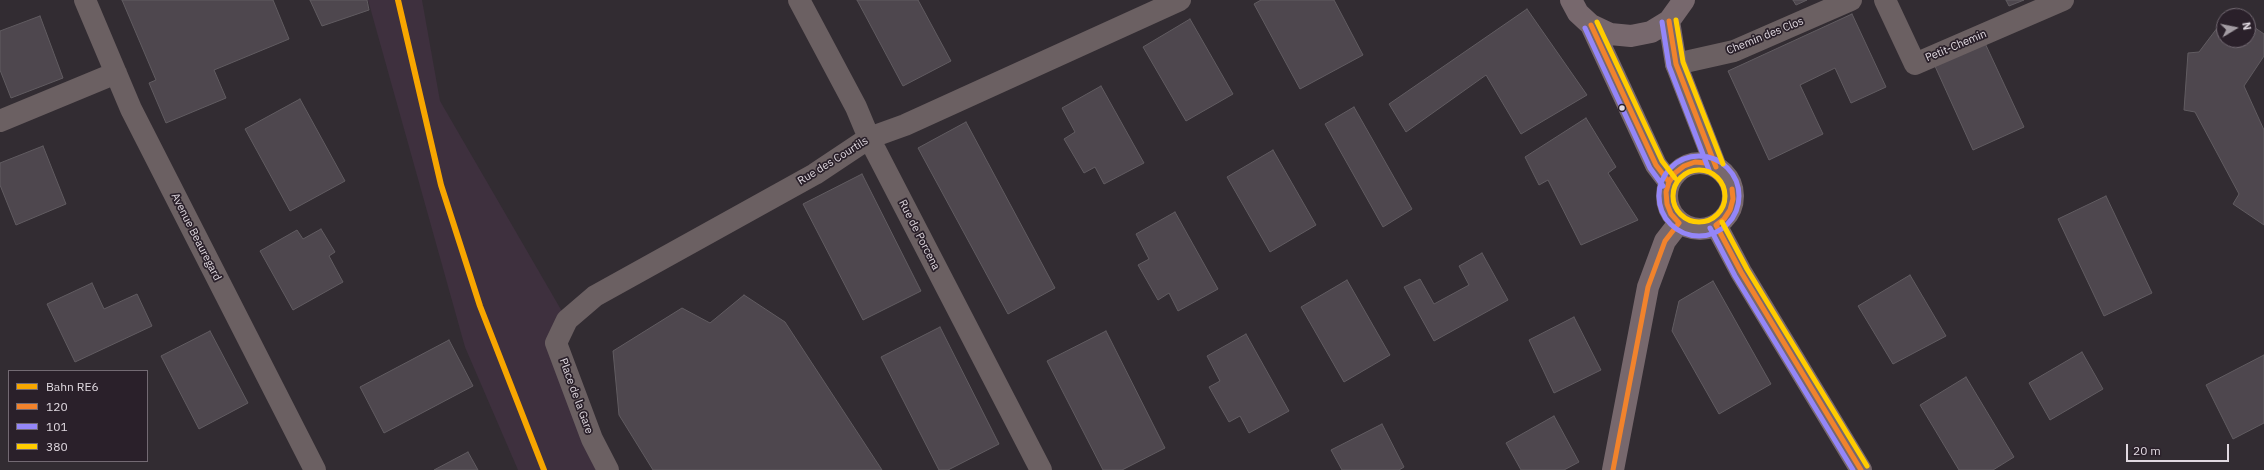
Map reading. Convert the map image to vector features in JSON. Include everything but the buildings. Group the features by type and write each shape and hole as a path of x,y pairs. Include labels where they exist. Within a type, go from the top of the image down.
{"main road":[{"path":"1571,0 1578,13 1592,25 1610,34 1631,36 1651,32 1669,21 1684,0"},
{"path":"1669,21 1676,64 1716,167"},
{"path":"1592,25 1656,165 1669,182"},
{"path":"1695,162 1706,163 1716,167 1729,180 1733,199 1730,210 1724,219 1716,225 1697,230 1679,223 1671,214 1667,204 1666,192 1669,182 1684,166 1695,162"},
{"path":"1613,470 1648,287 1665,241 1679,223"},
{"path":"1716,225 1741,272 1862,470"}],"street":[{"name":"Avenue Beauregard","path":"85,0 131,109 315,470"},
{"name":"Rue de Porcena","path":"799,0 856,107 869,138 1041,470"},
{"name":"Rue des Courtils","path":"567,320 596,296 689,242 815,174 869,138 905,124 1180,0"},
{"name":"Chemin des Clos","path":"1676,64 1734,51 1851,0"},
{"name":"Petit-Chemin","path":"1885,0 1914,64 2063,0"},
{"path":"0,121 116,73"},
{"name":"Place de la Gare","path":"567,320 556,343 592,439 608,470"}],"shaded area":[{"path":"368,0 422,0 440,101 567,320 556,343 608,470 518,470 465,347"}],"rail line":[{"name":"RE6","path":"398,0 441,185 480,306 544,470"}],"transit line":[{"name":"380","path":"1676,20 1683,62 1723,164"},
{"name":"120","path":"1669,21 1676,64 1716,167"},
{"name":"380","path":"1597,22 1662,161 1675,178"},
{"name":"101","path":"1662,22 1669,66 1709,170"},
{"name":"120","path":"1591,25 1656,165 1669,182"},
{"name":"101","path":"1585,28 1650,168 1663,186"},
{"name":"101","path":"1691,156 1707,156 1728,167 1739,188 1739,196 1739,204 1728,225 1707,236 1691,236 1677,230 1670,225 1665,218 1659,204 1659,188 1665,174 1670,167 1677,162 1691,156"},
{"name":"120","path":"1679,223 1671,214 1667,204 1666,192 1669,182 1675,173 1684,166 1695,162 1706,163"},
{"name":"380","path":"1694,170 1704,170 1713,174 1721,182 1725,191 1725,196 1725,201 1721,210 1713,218 1704,222 1694,222 1685,218 1677,210 1673,201 1673,191 1677,182 1685,174 1694,170"},
{"name":"120","path":"1716,225 1724,219 1730,210 1733,199 1732,189"},
{"name":"380","path":"1722,222 1747,269 1867,466"},
{"name":"120","path":"1613,470 1648,287 1665,241 1679,223"},
{"name":"120","path":"1716,225 1741,272 1861,470"},
{"name":"101","path":"1710,228 1735,276 1853,470"}]}
